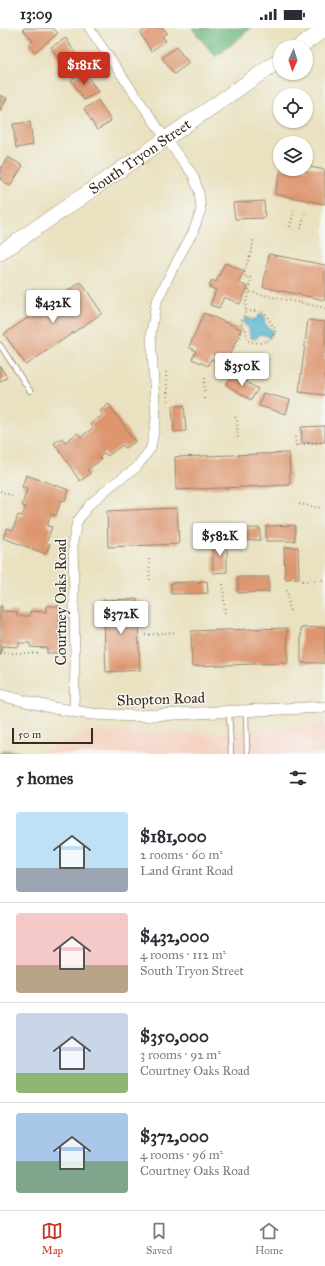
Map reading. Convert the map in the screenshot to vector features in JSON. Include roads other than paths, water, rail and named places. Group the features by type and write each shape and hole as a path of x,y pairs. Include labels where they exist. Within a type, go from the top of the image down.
{"main road":[{"path":"309,40 325,29"},
{"name":"South Tryon Street","path":"0,253 273,65"}],"street":[{"name":"Courtney Oaks Road","path":"74,712 75,661 73,542 77,522 89,505 113,484 136,468 151,448 156,419 151,334 156,303 193,232 201,210 199,192 193,175 166,139 89,28"},
{"name":"Shopton Road","path":"0,694 48,707 74,712 135,716 325,707"}],"lane":[{"path":"0,345 30,391"},
{"path":"246,711 248,754"},
{"path":"229,712 231,754"}],"water":[{"path":"259,315 264,315 264,322 266,326 273,332 270,337 261,334 255,339 250,338 249,328 243,323 246,317 253,320"}]}
